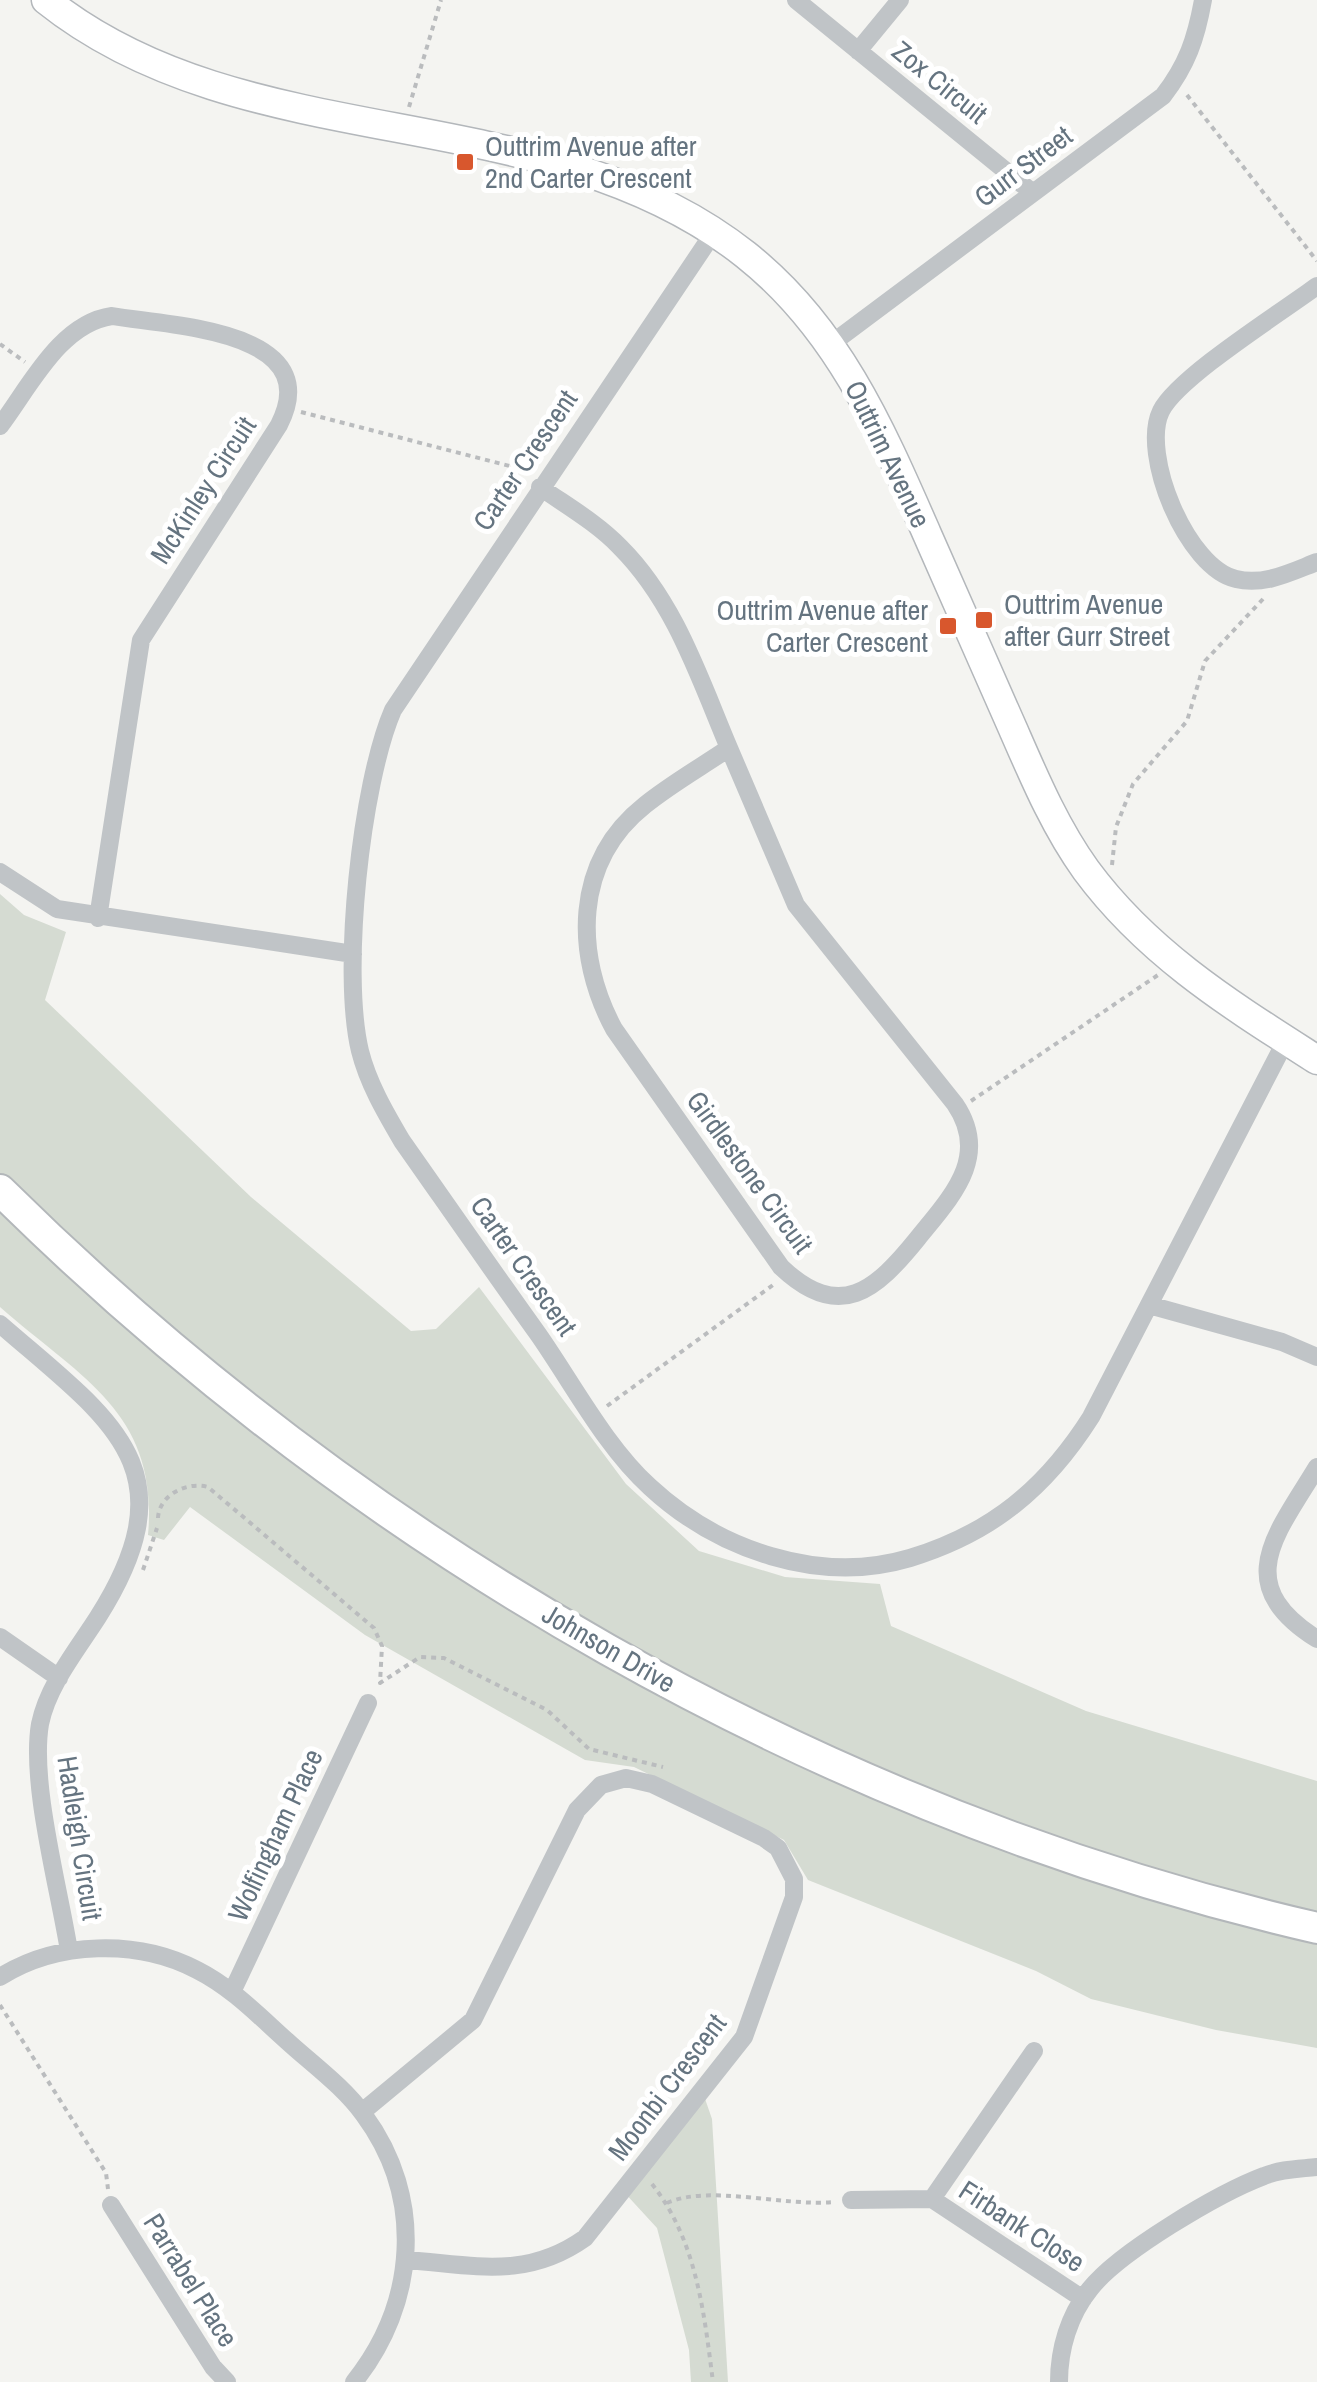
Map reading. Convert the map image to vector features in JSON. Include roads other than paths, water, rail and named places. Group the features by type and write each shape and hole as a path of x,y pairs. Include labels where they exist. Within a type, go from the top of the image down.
{"main road":[{"name":"Johnson Drive","path":"0,1190 132,1314 286,1440 444,1551 635,1666 865,1778 1010,1836 1159,1886 1317,1928"}],"street":[{"name":"Outtrim Avenue","path":"46,0 94,35 151,64 212,86 572,166 632,186 714,232 777,282 831,344 874,413 1067,842 1124,918 1171,962 1317,1060"},
{"name":"Zox Circuit","path":"796,0 1033,194"},
{"name":"Zox Circuit","path":"858,51 900,0"},
{"name":"Gurr Street","path":"831,344 1163,96 1183,71 1196,42 1203,0"},
{"name":"Carter Crescent","path":"714,232 416,670 384,731 368,798 352,954 352,1003 360,1052 377,1098 402,1141 595,1415 649,1486 687,1518 730,1542 801,1563 850,1566 900,1561 947,1547 991,1524 1031,1494 1064,1458 1091,1417 1286,1040"},
{"path":"1317,286 1181,387 1159,414 1154,437 1155,460 1202,560 1232,578 1264,580 1317,562"},
{"name":"McKinley Circuit","path":"0,426 72,331 94,318 112,316 242,339 274,357 286,381 288,399 279,424 140,640 98,918"},
{"name":"Girdlestone Circuit","path":"544,481 602,531 650,581 675,620 796,905 959,1110 970,1136 967,1171 884,1279 842,1296 818,1294 788,1274 614,1029 590,978 584,941 591,884 617,834 643,806 729,748"},
{"path":"0,872 57,909 352,954"},
{"path":"1149,1305 1282,1342 1317,1357"},
{"name":"Hadleigh Circuit","path":"0,1324 104,1415 124,1442 136,1472 141,1505 138,1538 128,1566 44,1708 38,1759 70,1951"},
{"path":"1317,1467 1270,1544 1266,1567 1269,1591 1280,1612 1317,1638"},
{"path":"0,1637 59,1678"},
{"name":"Wolfingham Place","path":"232,1992 368,1702"},
{"name":"Moonbi Crescent","path":"362,2112 474,2020 577,1810 601,1785 626,1778 652,1784 778,1848 794,1879 794,1897 744,2037 584,2238 559,2256 515,2268 407,2260"},
{"path":"0,1977 70,1951 112,1948 155,1954 196,1969 232,1992 362,2112 384,2146 398,2182 406,2220 407,2260 399,2300 384,2338 354,2382"},
{"name":"Firbank Close","path":"932,2200 1034,2051"},
{"path":"1058,2382 1067,2330 1083,2299 1117,2262 1234,2190 1266,2175 1317,2168"},
{"name":"Firbank Close","path":"851,2200 932,2200 1083,2299"},
{"name":"Parrabel Place","path":"111,2205 213,2367 227,2382"}],"place":[{"name":"Outtrim Avenue after 2nd Carter Crescent","path":"465,162"},
{"name":"Outtrim Avenue after Gurr Street","path":"984,620"},
{"name":"Outtrim Avenue after Carter Crescent","path":"948,626"}]}
